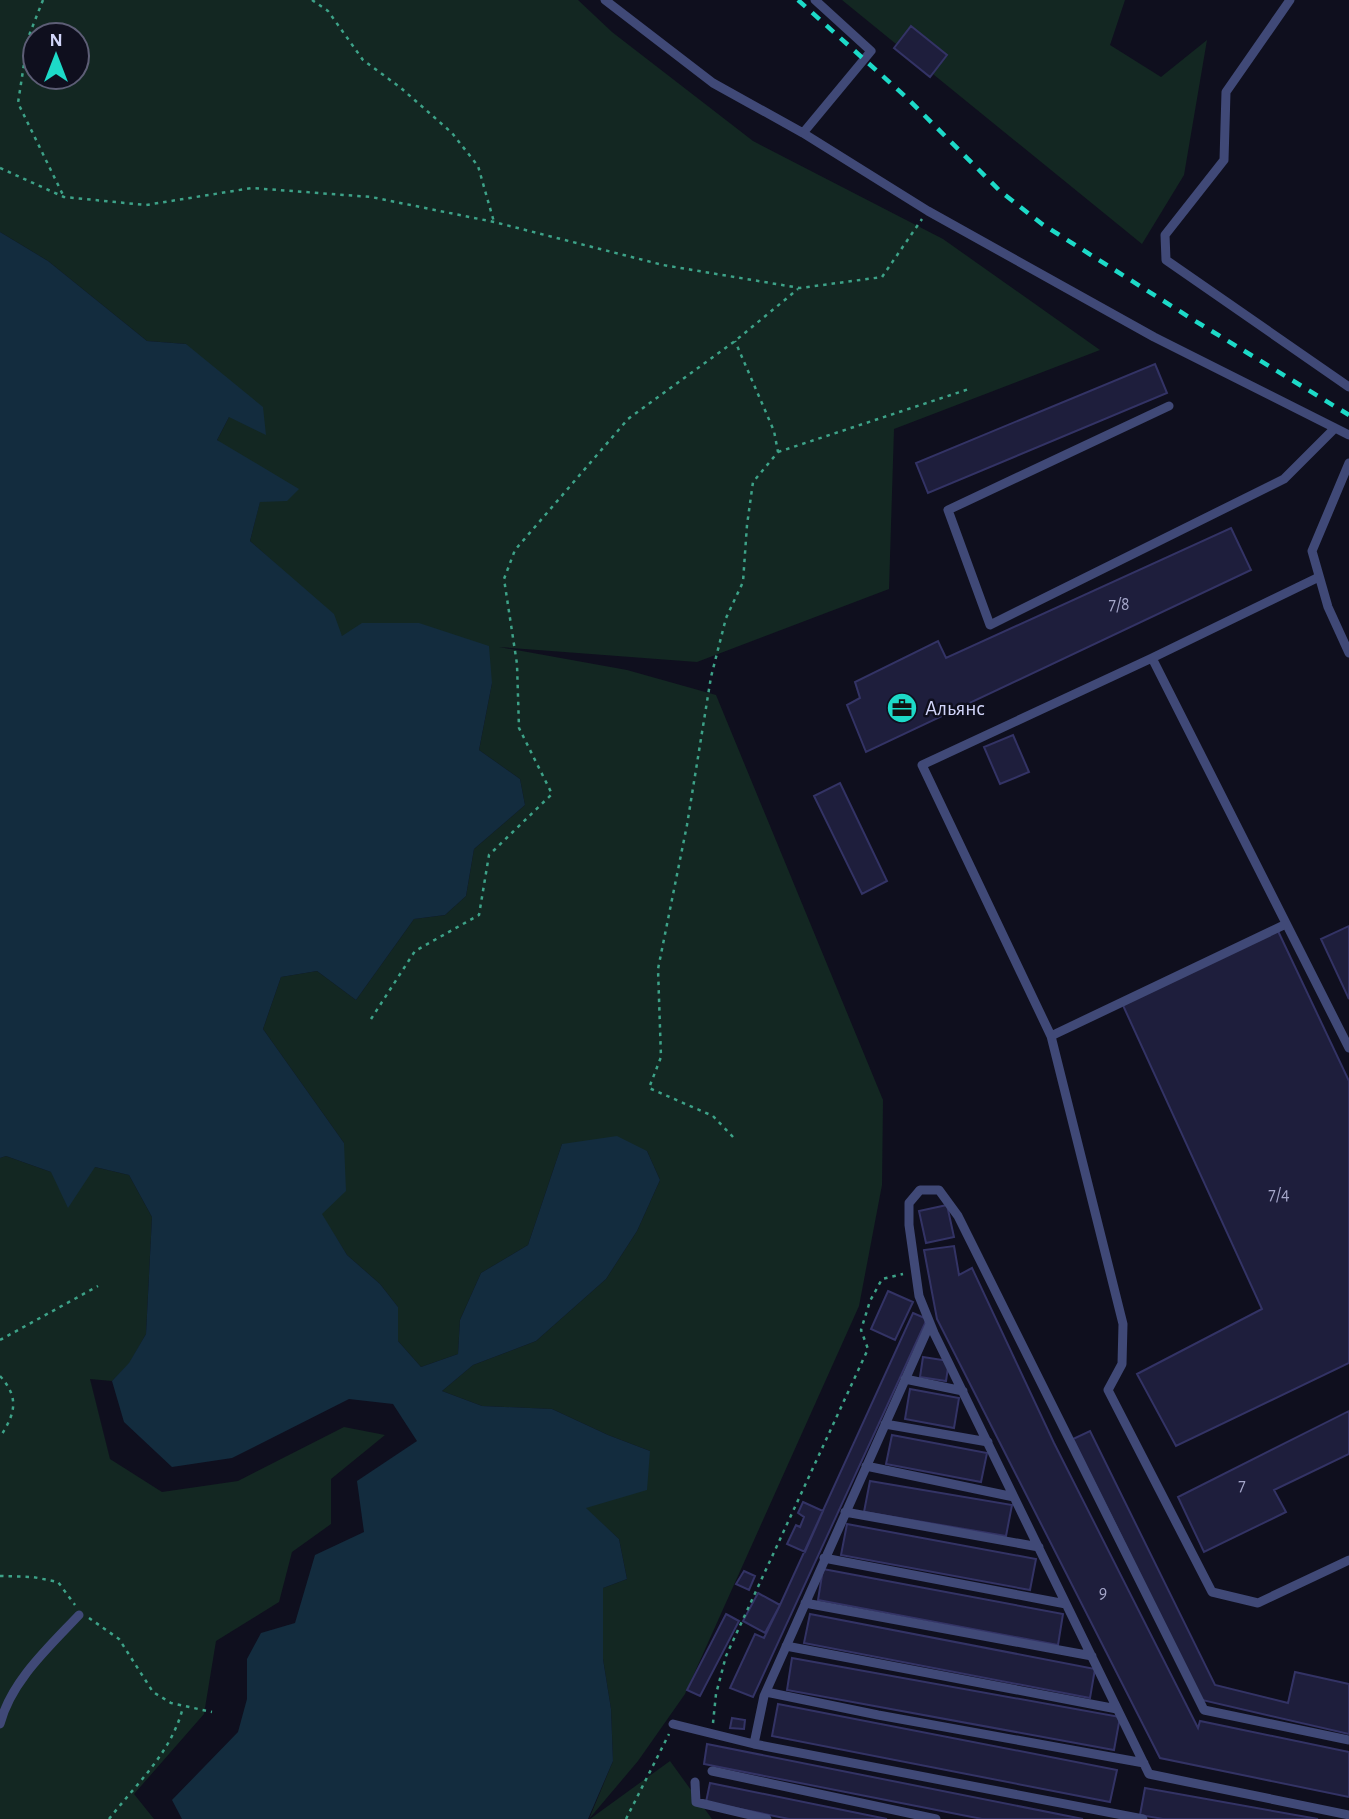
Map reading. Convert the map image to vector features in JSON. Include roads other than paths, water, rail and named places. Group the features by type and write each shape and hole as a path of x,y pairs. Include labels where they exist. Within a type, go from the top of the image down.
{"lane":[{"path":"605,0 713,83 803,133 928,211 1154,337 1349,435"},
{"path":"803,133 871,51 815,0"},
{"path":"1290,0 1226,92 1224,160 1165,235 1166,260 1349,387"},
{"path":"1169,406 948,510 990,625 1284,479 1335,428"},
{"path":"1349,463 1312,551 1328,607 1349,653"},
{"path":"1320,577 922,765 1051,1035 1123,1324 1122,1364 1108,1390 1212,1592 1258,1603 1349,1560"},
{"path":"1152,658 1349,1048"},
{"path":"1051,1035 1286,924"},
{"path":"1349,1740 1204,1710 958,1216 939,1190 920,1190 909,1203 909,1225 919,1296 930,1324 1149,1774 1349,1815"},
{"path":"754,1744 766,1692 930,1324"},
{"path":"905,1380 963,1391"},
{"path":"885,1424 988,1443"},
{"path":"866,1466 1014,1497"},
{"path":"845,1512 1039,1548"},
{"path":"824,1558 1066,1604"},
{"path":"805,1603 1092,1656"},
{"path":"0,1724 2,1715 23,1679 79,1615"},
{"path":"786,1646 1118,1709"},
{"path":"766,1692 877,1715 1144,1763"},
{"path":"673,1724 754,1744 1143,1819"},
{"path":"712,1771 936,1819"},
{"path":"695,1782 696,1802 767,1819"}],"water":[{"path":"0,232 48,261 147,341 186,344 263,407 266,435 229,417 217,440 299,489 287,501 260,502 250,541 334,614 342,636 362,623 419,623 489,646 492,683 479,750 520,779 525,805 474,849 466,896 445,915 414,919 356,1000 317,971 281,977 263,1029 344,1143 346,1191 322,1214 347,1255 380,1284 398,1307 398,1341 421,1367 458,1354 460,1320 481,1273 528,1245 562,1144 617,1136 647,1151 660,1180 637,1231 606,1279 536,1341 473,1365 442,1391 482,1406 552,1409 650,1451 647,1490 586,1508 619,1539 627,1579 603,1588 603,1659 611,1709 613,1761 588,1819 182,1819 172,1800 238,1732 247,1699 247,1659 261,1633 295,1623 315,1555 364,1532 357,1481 417,1441 393,1404 349,1399 232,1458 172,1467 124,1422 112,1381 129,1363 146,1334 152,1217 129,1175 95,1167 68,1208 51,1172 6,1156 0,1158"}],"railway":[{"path":"798,0 906,97 1000,191 1042,224 1349,415"}],"place":[{"name":"Альянс","path":"902,708"}]}
